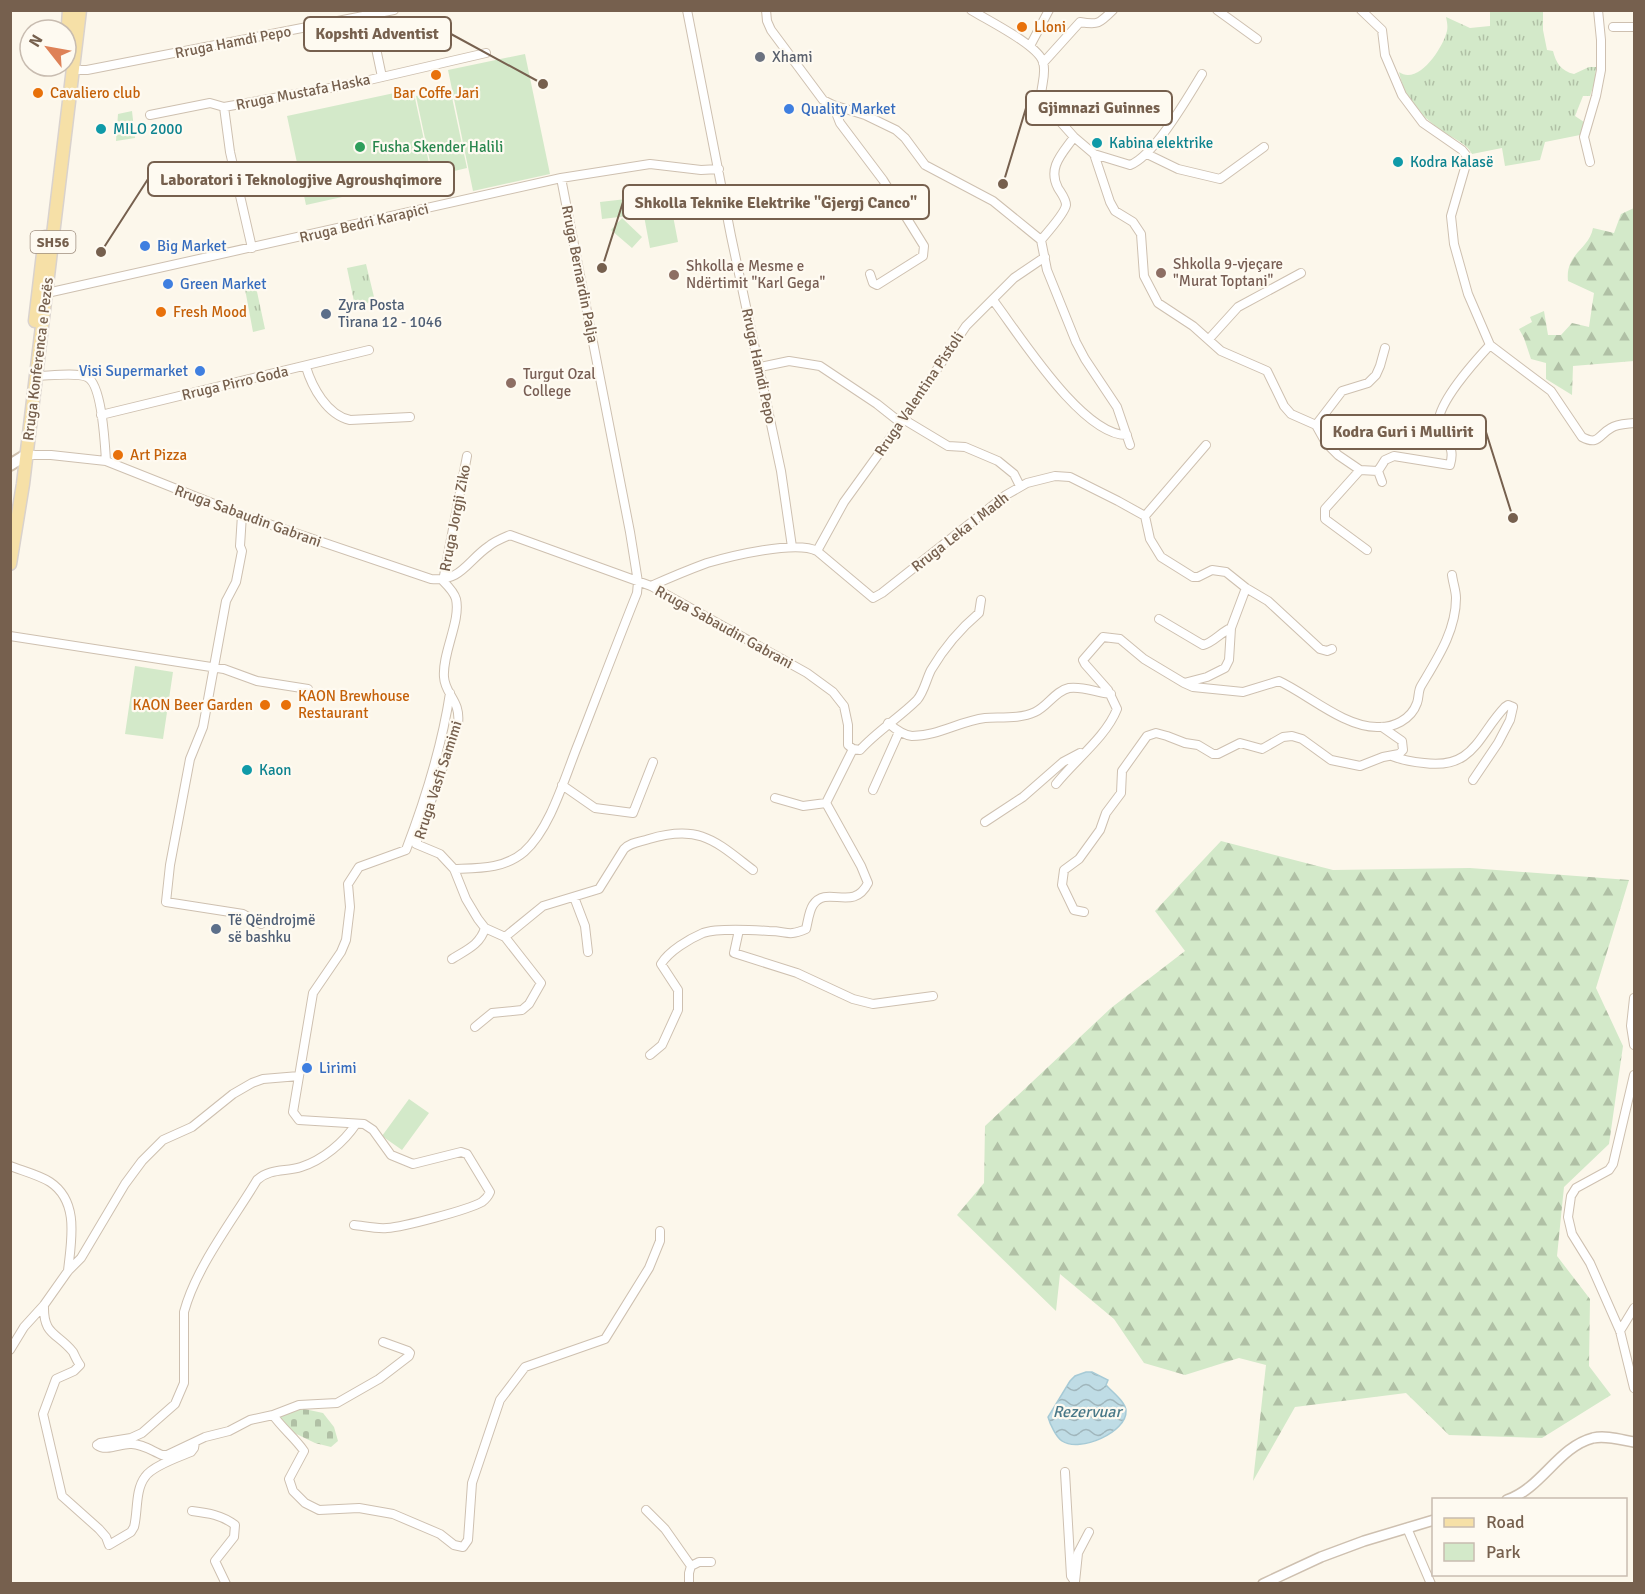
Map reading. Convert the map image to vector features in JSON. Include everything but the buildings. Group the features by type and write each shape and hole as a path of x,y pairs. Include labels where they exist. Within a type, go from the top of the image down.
{"main road":[{"name":"Rruga Konferenca e Pezës","path":"10,564 18,460 36,376 47,293 68,78"},
{"name":"Rruga Konferenca e Pezës","path":"10,522 68,78"}],"street":[{"name":"Rruga Hamdi Pepo","path":"78,68 96,68 394,10"},
{"name":"Rruga Hamdi Pepo","path":"687,10 731,236 781,471 792,547"},
{"path":"766,10 769,26 819,96 833,105 865,115 896,130 905,138 925,165 993,201 1041,240 1047,270 1076,342 1117,407 1130,445"},
{"path":"971,10 1037,52 1043,63 1041,100 1074,137 1094,154 1130,165 1147,154 1202,74"},
{"path":"1030,46 1049,10"},
{"path":"1043,63 1080,22 1096,24 1113,10"},
{"path":"1217,10 1257,39"},
{"path":"1361,10 1382,30 1385,55 1402,95 1423,123 1466,155 1467,161 1451,216 1454,244 1468,294 1490,345 1551,391 1582,437 1589,441 1597,440 1610,428 1635,423"},
{"path":"1590,162 1584,136 1601,70 1598,10"},
{"name":"Rruga Mustafa Haska","path":"369,15 382,77"},
{"path":"1613,27 1635,27"},
{"name":"Rruga Mustafa Haska","path":"150,115 210,103 224,107 382,77 486,52"},
{"path":"833,105 840,123 883,180 924,246 923,256 877,285 873,283 870,274"},
{"name":"Rruga Mustafa Haska","path":"224,107 230,152 252,248"},
{"path":"1041,240 1065,208 1065,201 1055,182 1054,169 1074,137"},
{"path":"1147,154 1178,169 1220,179 1264,147"},
{"path":"1094,154 1115,211 1133,222 1141,234 1144,276 1158,303 1193,326 1221,351 1267,371 1284,406 1291,414 1316,425 1326,443 1338,455 1360,470 1378,471"},
{"name":"Rruga Bedri Karapici","path":"47,293 561,178 650,164 701,170 719,169"},
{"name":"Rruga Bernardin Palja","path":"561,178 638,582"},
{"name":"Rruga Valentina Pistoli","path":"817,551 844,502 966,326 1014,278 1045,256"},
{"path":"1209,339 1238,307 1301,273"},
{"path":"993,300 1052,381 1073,403 1104,428 1120,435 1126,435"},
{"path":"1378,471 1385,460 1395,456 1450,465 1453,456 1451,447 1441,433 1438,423 1440,414 1468,368 1490,345"},
{"path":"1316,425 1342,391 1368,383 1376,375 1384,348"},
{"name":"Rruga Pirro Goda","path":"101,414 306,367 369,350"},
{"path":"760,367 789,361 820,366 902,421 948,446 965,447 998,461 1014,474 1020,486"},
{"path":"306,367 315,390 342,418 350,420 410,417"},
{"path":"36,376 85,376 94,383 101,414 106,462"},
{"path":"1206,445 1145,516 1150,539 1161,557 1193,578 1212,570 1226,572 1246,588 1268,601 1320,649 1327,651 1332,649"},
{"name":"Rruga Sabaudin Gabrani","path":"18,460 51,455 106,462 242,515 401,570 443,581 456,576 490,545 510,535 651,586 807,673 833,692 844,706 848,725 848,746 853,749"},
{"name":"Rruga Jorgji Ziko","path":"443,581 467,456"},
{"path":"1360,470 1325,509 1324,514 1325,519 1367,550"},
{"path":"1378,471 1382,482"},
{"name":"Rruga Leka I Madh","path":"817,551 873,598 1020,486 1055,476 1070,477 1145,516"},
{"path":"242,515 240,546 242,551 236,582 226,601 203,727 190,759 170,865 166,902 243,914 261,924"},
{"path":"651,586 709,563 792,547 806,547 817,551"},
{"path":"1056,784 1102,733 1113,719 1117,709 1111,694 1083,660 1103,637 1120,639 1144,659 1193,687 1243,692 1279,681 1313,699 1344,720 1382,727 1402,722 1415,708 1419,689 1442,652 1454,616 1456,597 1452,575"},
{"path":"354,1225 387,1228 470,1208 483,1202 490,1191 467,1154 454,1152 412,1164 391,1155 373,1130 364,1124 300,1120 293,1112 314,993 342,952 346,940 350,907 348,884 359,867 406,850 441,740 450,693 444,680 444,664 457,612 456,599 452,590 443,581"},
{"path":"454,869 491,868 523,853 547,821 637,593 638,582"},
{"path":"1184,683 1207,677 1225,668 1229,660 1231,628 1246,588"},
{"path":"826,803 853,749 860,750 919,698 931,671 947,646 961,628 979,613 981,600"},
{"path":"1159,619 1203,645 1231,628"},
{"path":"10,636 213,667 257,681 308,689"},
{"path":"888,723 899,732 912,736 949,729 982,718 1017,717 1035,713 1069,688 1090,689 1111,694"},
{"name":"Rruga Vasfi Samimi","path":"450,693 460,713 458,724 416,844 440,854 454,869 466,899 485,928"},
{"path":"1392,756 1430,764 1448,764 1463,757 1479,741 1505,707 1508,705 1513,707 1510,720 1498,743 1473,780"},
{"path":"1084,912 1074,910 1062,885 1065,870 1079,859 1100,830 1107,813 1121,793 1122,771 1148,735 1156,733 1198,745 1213,754 1218,754 1240,743 1262,749 1283,737 1292,736 1302,740 1331,760 1360,766 1383,757 1399,754 1402,750 1401,741 1382,727"},
{"path":"873,790 899,732"},
{"path":"985,822 1023,797 1063,762 1084,752"},
{"path":"562,785 595,808 633,813 653,762"},
{"path":"775,798 803,806 826,803"},
{"path":"650,1055 662,1045 678,1010 678,990 661,964 679,947 704,933 739,930 793,934 806,929 812,906 818,900 824,897 853,898 863,893 868,883 826,803"},
{"path":"505,937 543,906 599,889 629,844 668,833 695,833 716,841 753,870"},
{"path":"574,897 585,926 588,952"},
{"path":"452,959 478,943 485,928 505,937 541,982 529,1004 522,1010 492,1013 475,1027"},
{"path":"739,930 734,953 797,973 853,999 873,1004 933,996"},
{"path":"1635,998 1631,1026 1635,1045"},
{"path":"1635,1075 1613,1164 1609,1170 1576,1188 1568,1206 1572,1234 1590,1263 1620,1331 1635,1388"},
{"path":"10,1350 24,1327 81,1257 124,1184 163,1140 192,1127 233,1094 252,1083 264,1079 299,1076"},
{"path":"356,1124 342,1141 316,1160 302,1167 264,1174 257,1180 195,1282 186,1303 184,1383 175,1404 142,1433 97,1445 103,1449 130,1444 138,1445 162,1455 229,1431 250,1420 273,1415 299,1405 337,1403 379,1379 409,1356 408,1351 383,1342"},
{"path":"10,1166 50,1182 70,1208 72,1224 68,1271"},
{"path":"273,1415 304,1451 288,1479 292,1491 305,1503 319,1510 359,1508 393,1514 440,1534 454,1545 463,1547 468,1540 472,1483 500,1400 525,1367 604,1339 649,1268 660,1241 660,1231"},
{"path":"44,1305 47,1328 73,1352 80,1365 74,1371 56,1379 43,1414 62,1496 99,1529 106,1537 108,1545 131,1533 144,1477 151,1471 190,1452 195,1442"},
{"path":"1620,1331 1635,1308"},
{"path":"1511,1498 1524,1492 1566,1453 1580,1444 1594,1438 1635,1442"},
{"path":"1065,1472 1071,1576 1075,1583"},
{"path":"646,1510 666,1529 691,1566"},
{"path":"192,1511 227,1519 235,1525 234,1537 215,1561 226,1584"},
{"path":"1263,1584 1321,1557 1364,1541 1432,1521"},
{"path":"1407,1528 1431,1584"},
{"path":"1075,1583 1078,1553 1089,1532"},
{"path":"689,1584 688,1574 691,1566 699,1562 711,1562"}],"green space":[{"path":"1490,10 1543,11 1543,30 1547,50 1553,51 1560,66 1574,74 1589,67 1596,67 1595,81 1590,96 1583,96 1575,116 1584,122 1580,135 1545,142 1540,160 1505,166 1502,148 1472,154 1463,144 1424,117 1411,101 1402,83 1399,72 1406,75 1414,74 1429,63 1435,55 1445,38 1446,17 1470,28 1490,26"},
{"name":"Fusha Skender Halili","path":"525,54 550,174 473,191 448,70"},
{"path":"450,88 467,168 433,176 416,96"},
{"name":"Fusha Skender Halili","path":"413,89 432,177 306,205 287,116"},
{"path":"132,111 135,138 116,141 118,114"},
{"path":"669,195 678,242 650,248 641,200"},
{"path":"635,198 637,215 602,219 600,202"},
{"path":"1634,208 1634,361 1573,366 1572,395 1546,379 1546,363 1531,359 1519,329 1532,322 1530,317 1544,311 1548,335 1561,335 1572,323 1589,327 1594,293 1568,281 1570,264 1587,242 1593,228 1614,233 1621,214"},
{"path":"622,218 642,237 632,248 611,230"},
{"path":"366,264 375,301 355,306 347,268"},
{"path":"256,287 265,329 253,332 245,289"},
{"path":"135,666 173,672 163,739 125,734"},
{"path":"1221,841 1333,870 1470,868 1629,880 1596,988 1623,1046 1609,1144 1564,1187 1557,1256 1590,1299 1589,1366 1611,1395 1542,1438 1449,1435 1406,1393 1295,1407 1253,1481 1266,1365 1239,1358 1185,1375 1144,1363 1114,1319 1060,1274 1056,1311 957,1215 984,1183 985,1126 1111,1008 1185,951 1155,911"},
{"path":"409,1099 429,1113 402,1150 382,1136"},
{"path":"300,1408 323,1413 334,1427 338,1441 331,1447 315,1443 284,1428 277,1416"}],"water":[{"name":"Rezervuar","path":"1092,1372 1108,1380 1106,1385 1121,1401 1126,1411 1124,1419 1111,1433 1090,1442 1070,1444 1058,1437 1048,1417 1070,1381 1075,1376"}],"place":[{"name":"Lloni","path":"1022,27"},
{"name":"Xhami","path":"760,57"},
{"name":"Bar Coffe Jari","path":"436,75"},
{"name":"Kopshti Adventist","path":"543,84"},
{"name":"Cavaliero club","path":"38,93"},
{"name":"Quality Market","path":"789,109"},
{"name":"MILO 2000","path":"101,129"},
{"name":"Kabina elektrike","path":"1097,143"},
{"name":"Fusha Skender Halili","path":"360,147"},
{"name":"Kodra Kalasë","path":"1398,162"},
{"name":"Gjimnazi Guinnes","path":"1003,184"},
{"name":"Big Market","path":"145,246"},
{"name":"Laboratori i Teknologjive Agroushqimore","path":"101,252"},
{"name":"Shkolla Teknike Elektrike \"Gjergj Canco\"","path":"602,268"},
{"name":"Shkolla 9-vjeçare \"Murat Toptani\"","path":"1161,273"},
{"name":"Shkolla e Mesme e Ndërtimit \"Karl Gega\"","path":"674,275"},
{"name":"Green Market","path":"168,284"},
{"name":"Fresh Mood","path":"161,312"},
{"name":"Zyra Posta Tirana 12 - 1046","path":"326,314"},
{"name":"Visi Supermarket","path":"200,371"},
{"name":"Turgut Ozal College","path":"511,383"},
{"name":"Art Pizza","path":"118,455"},
{"name":"Kodra Guri i Mullirit","path":"1513,518"},
{"name":"KAON Beer Garden","path":"265,705"},
{"name":"KAON Brewhouse Restaurant","path":"286,705"},
{"name":"Kaon","path":"247,770"},
{"name":"Të Qëndrojmë së bashku","path":"216,929"},
{"name":"Lirimi","path":"307,1068"}]}
